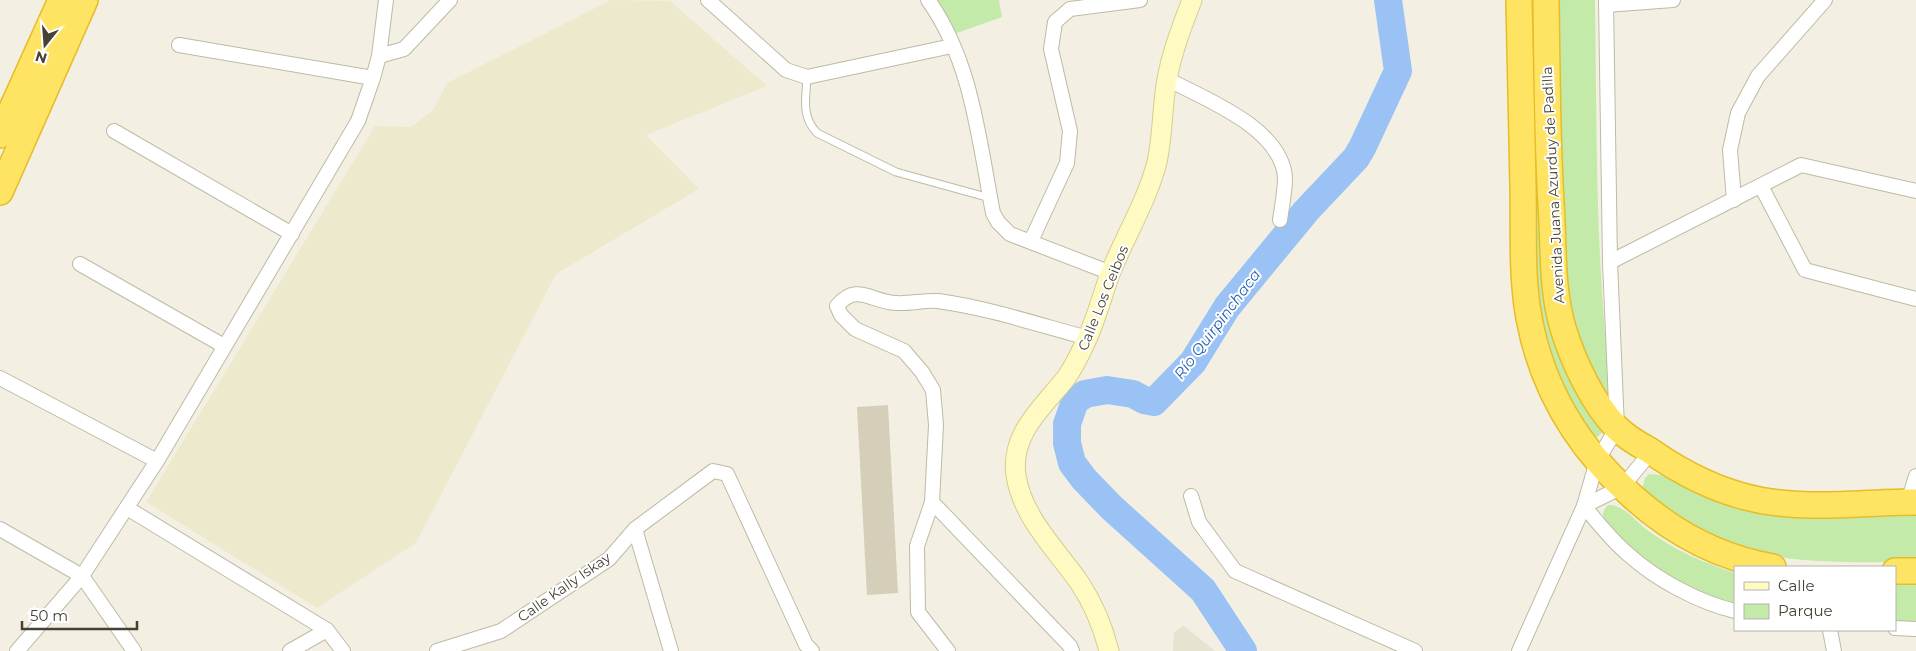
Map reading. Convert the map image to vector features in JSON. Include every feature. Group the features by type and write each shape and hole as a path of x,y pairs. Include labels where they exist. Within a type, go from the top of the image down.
{"highway":[{"path":"0,192 7,137 61,0"},
{"path":"7,137 85,0"},
{"name":"Avenida Juana Azurduy de Padilla","path":"1519,0 1525,286 1528,316 1546,381 1562,412 1605,473 1647,510 1689,539 1748,562 1768,566"},
{"name":"Avenida Juana Azurduy de Padilla","path":"1546,0 1547,130 1557,298 1572,356 1584,380 1618,428 1680,472 1713,487 1760,500 1804,504 1912,502"},
{"path":"1896,571 1916,571"}],"street":[{"path":"17,651 82,576 127,508 157,461 358,121 379,56 386,0"},
{"path":"379,56 404,49 450,0"},
{"path":"708,0 786,70 807,77 952,46"},
{"path":"928,0 952,46 970,94 990,198 998,222 1010,234 1111,273"},
{"path":"1031,241 1066,163 1070,139 1070,131 1051,49 1055,22 1070,9 1140,0"},
{"name":"Calle Los Ceibos","path":"1109,651 1104,633 1090,600 1031,516 1016,476 1018,444 1025,428 1067,376 1088,338 1111,273 1152,182 1158,158 1167,79 1179,32 1192,0"},
{"path":"1519,651 1584,506 1597,461 1618,428 1610,262 1606,3 1674,0"},
{"path":"1734,200 1730,150 1738,113 1758,76 1824,0"},
{"path":"179,45 373,78"},
{"path":"1167,79 1223,108 1261,133 1276,150 1285,178 1280,220"},
{"path":"114,131 292,234"},
{"path":"1610,262 1802,165 1916,191"},
{"path":"1761,186 1805,270 1916,299"},
{"path":"80,264 224,346"},
{"path":"948,651 918,612 917,546 932,502 936,425 933,390 922,372 904,351 855,329 841,315 837,306 846,296 854,293 895,303 936,301 976,309 1088,338"},
{"path":"0,378 157,461"},
{"path":"1584,506 1622,487 1651,452"},
{"name":"Calle Kally Iskay","path":"437,651 501,631 609,559 635,529 713,471 728,474 806,645 812,651"},
{"path":"1912,502 1916,476"},
{"path":"1191,496 1199,522 1235,571 1400,648 1415,651"},
{"path":"932,502 1070,646 1072,651"},
{"path":"1584,506 1617,544 1644,567 1684,592 1734,611"},
{"path":"127,508 327,630 343,651"},
{"path":"0,529 82,576 134,651"},
{"path":"635,529 671,651"},
{"path":"1896,628 1916,630"},
{"path":"290,651 327,630"},
{"path":"1830,631 1834,651"}],"lane":[{"path":"807,77 805,110 809,124 817,133 896,172 990,198"}],"shaded area":[{"path":"611,0 670,1 767,86 646,135 699,189 556,274 416,543 317,608 146,502 375,126 411,127 433,110 447,83"},
{"path":"1184,626 1215,651 1173,651 1174,632"}],"green space":[{"path":"935,0 999,0 1002,17 957,33"},
{"path":"1527,0 1536,0 1547,292 1607,428 1592,442 1571,411 1537,318"},
{"path":"1556,0 1595,0 1600,255 1607,356 1613,407 1585,362 1566,304"},
{"path":"1649,474 1661,475 1701,496 1737,505 1916,513 1916,562 1809,560 1755,553 1729,546 1696,532 1641,493 1645,478"},
{"path":"1608,505 1620,508 1645,529 1680,551 1734,573 1734,606 1683,586 1667,577 1641,557 1612,530 1603,515"},
{"path":"1896,582 1916,582 1916,625 1896,624"}],"building":[{"path":"888,405 898,593 867,595 857,407"}],"waterway":[{"name":"Río Quirpinchaca","path":"1243,651 1203,590 1111,507 1084,479 1072,463 1067,443 1067,424 1075,401 1085,394 1107,390 1133,394 1144,400 1154,402 1193,362 1227,307 1306,211 1356,158 1398,71 1388,0"}]}
